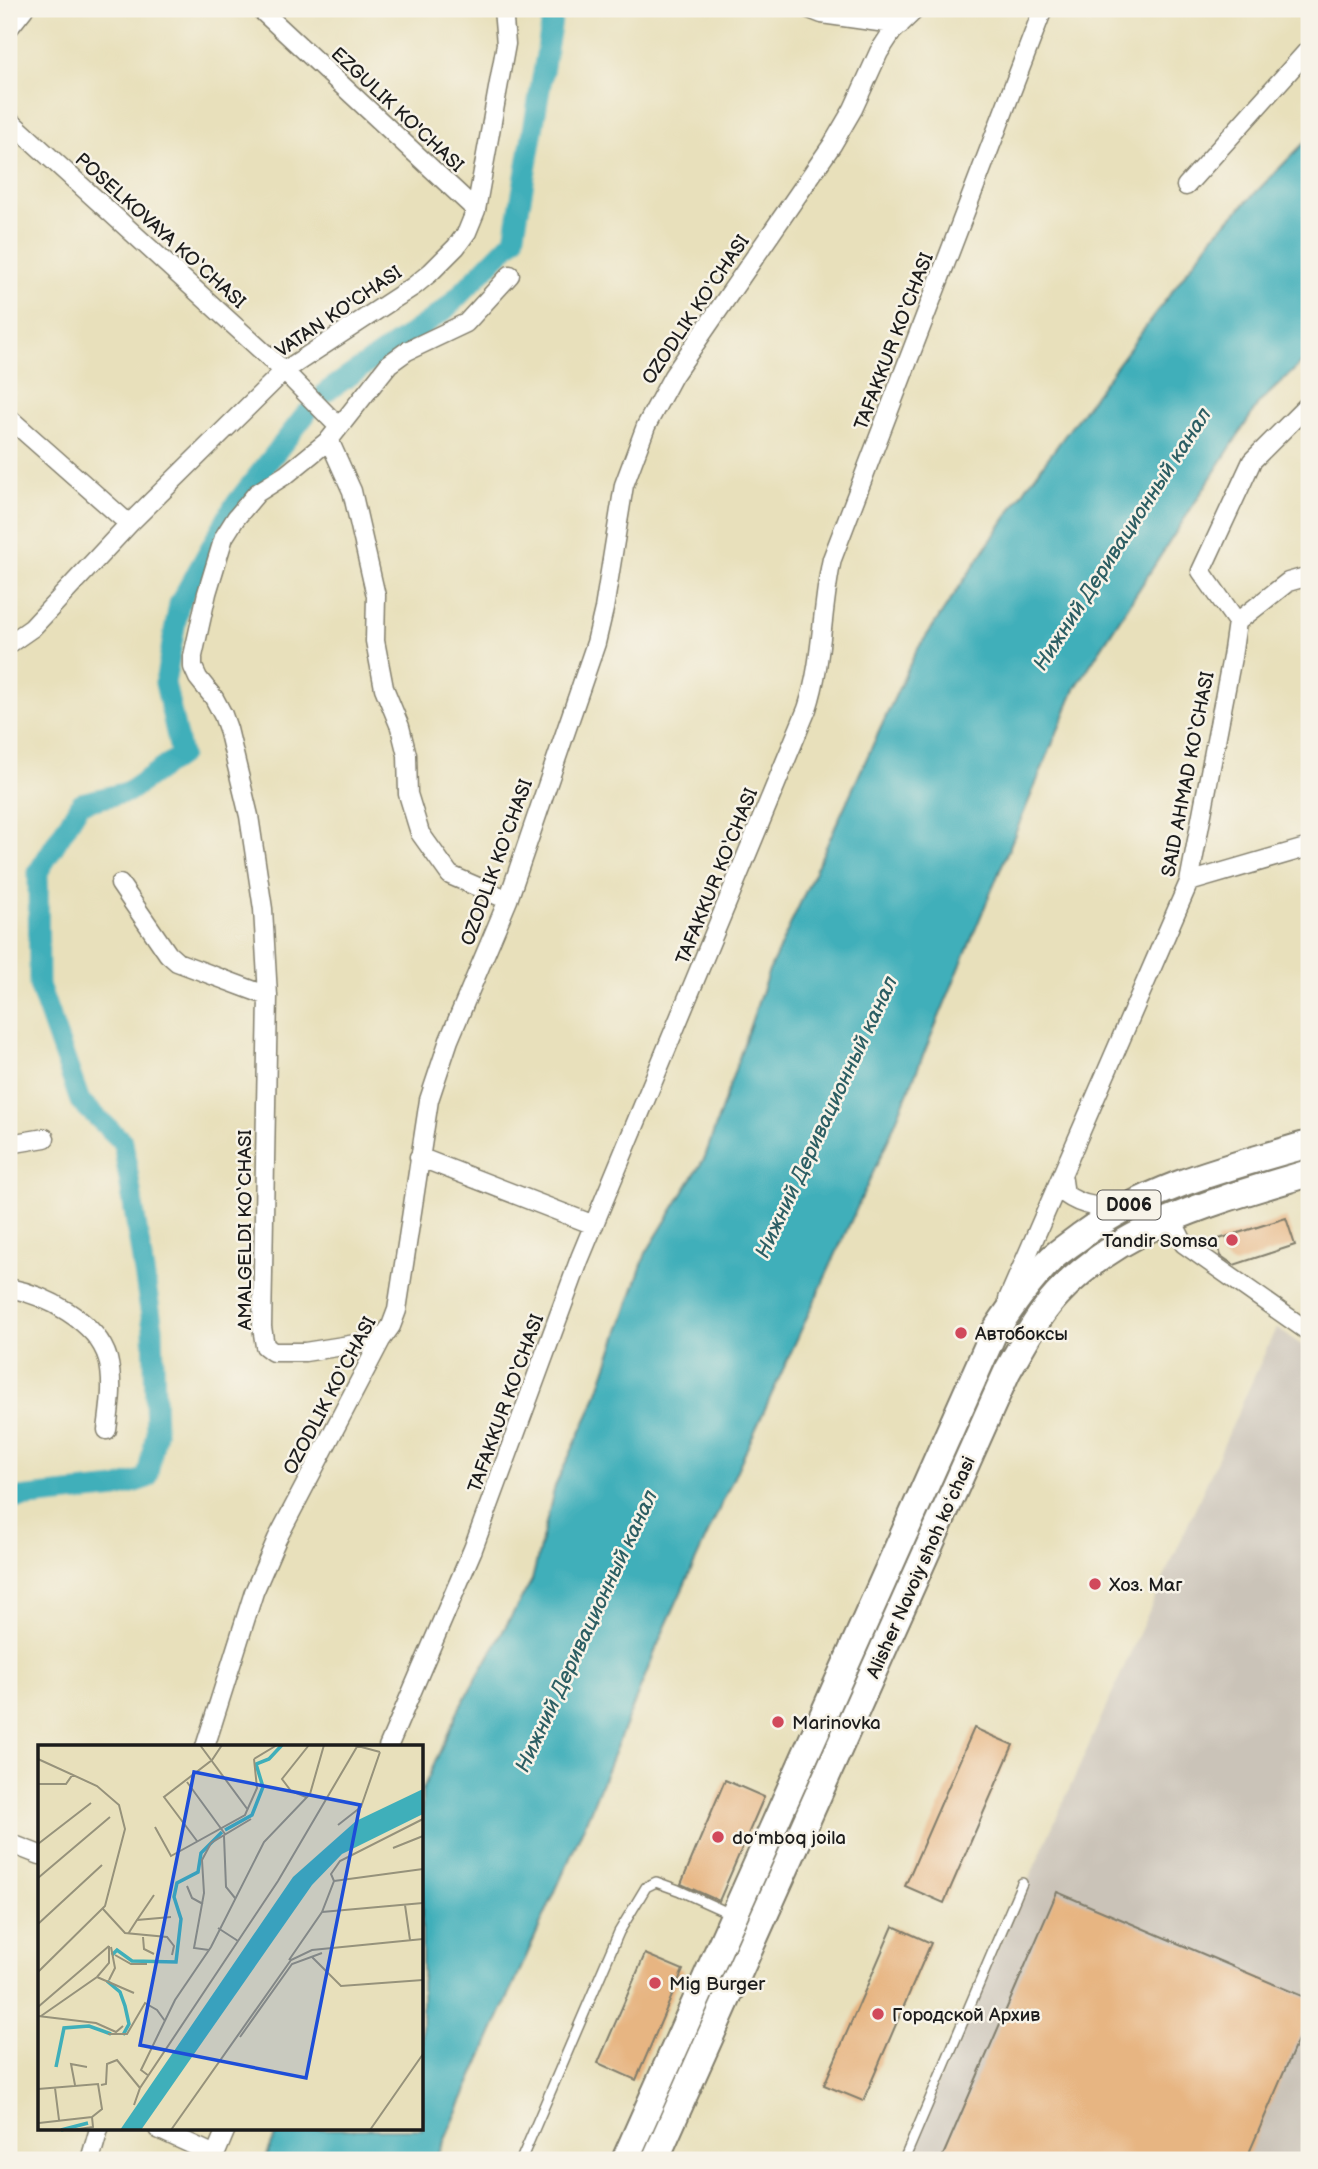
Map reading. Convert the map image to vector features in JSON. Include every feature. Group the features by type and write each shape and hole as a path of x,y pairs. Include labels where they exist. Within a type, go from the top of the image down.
{"main road":[{"name":"D006","path":"993,1334 1022,1290 1054,1256 1133,1203 1169,1186 1309,1143"},
{"name":"D006","path":"1171,1218 1309,1173"},
{"name":"Alisher Navoiy shoh koʻchasi","path":"655,2160 1007,1372 1036,1322 1056,1296 1078,1275 1112,1250 1171,1218"},
{"name":"Alisher Navoiy shoh koʻchasi","path":"625,2160 993,1334"},
{"path":"694,2004 720,2015"}],"street":[{"path":"9,28 24,9"},
{"name":"EZGULIK KO'CHASI","path":"260,9 476,210"},
{"name":"VATAN KO'CHASI","path":"9,644 32,628 128,524 284,371 414,286 456,247 467,232 476,210 506,44 503,9"},
{"path":"810,9 900,25"},
{"name":"OZODLIK KO‘CHASI","path":"206,1745 254,1592 277,1539 381,1340 391,1326 397,1310 429,1100 449,1040 508,900 596,643 624,485 646,426 673,376 832,145 853,109 879,52 916,9"},
{"name":"TAFAKKUR KO‘CHASI","path":"389,1745 473,1549 594,1225 807,709 815,687 825,591 832,559 1043,9"},
{"path":"1186,186 1309,50"},
{"name":"POSELKOVAYA KO‘CHASI","path":"9,120 284,371 334,433"},
{"name":"AMALGELDI KO‘CHASI","path":"381,1340 305,1352 274,1352 265,1346 262,1327 268,996 262,897 240,774 223,715 198,678 193,667 193,656 218,553 236,518 257,493 287,474 334,433 388,364 407,351 467,323 510,275"},
{"path":"1309,404 1252,461 1200,571 1237,622 1288,582 1309,576"},
{"path":"9,418 128,524"},
{"path":"334,433 352,491 376,596 375,640 384,688 400,727 407,755 408,794 420,833 450,875 508,900"},
{"name":"SAID AHMAD KO‘CHASI","path":"993,1334 1189,882 1237,622"},
{"path":"1189,882 1309,847"},
{"path":"120,884 168,954 177,962 268,996"},
{"path":"9,1144 45,1138"},
{"path":"419,1157 594,1225"},
{"path":"1062,1174 1065,1194 1077,1203 1103,1208 1133,1203"},
{"path":"1171,1218 1184,1244 1309,1332"},
{"path":"9,1289 44,1299 70,1313 90,1329 107,1356 109,1367 112,1388 107,1430"},
{"path":"9,1843 38,1854"},
{"path":"90,2160 99,2130"},
{"path":"160,2130 214,2158 226,2130"}],"lane":[{"path":"522,2160 619,1932 646,1886 656,1882 733,1915"},
{"path":"904,2160 1022,1883"}],"shaded area":[{"path":"1276,1328 1309,1350 1309,2160 903,2160"}],"water":[{"name":"Нижний Деривационный канал","path":"1309,138 1309,356 1259,403 1076,687 888,1140 663,1632 585,1824 436,2160 265,2160 278,2130 424,2130 424,1787 460,1707 532,1580 555,1486 594,1403 646,1253 705,1157 768,973 915,653 1028,485 1214,235"}],"building":[{"path":"1286,1218 1295,1245 1234,1265 1221,1256 1216,1240"},
{"path":"974,1728 1013,1745 944,1903 905,1886"},
{"path":"725,1780 764,1797 719,1901 681,1884"},
{"path":"1057,1892 1309,1999 1309,2014 1246,2160 941,2160"},
{"name":"Городской Архив","path":"893,1926 931,1943 863,2101 824,2085"},
{"path":"645,1954 683,1970 636,2080 598,2063"}],"waterway":[{"path":"326,392 445,310 514,239 554,9"},
{"path":"9,1499 117,1488 147,1478 156,1433 153,1328 123,1142 80,1101 39,985 38,872 81,803 128,792 181,755 165,683 179,604 234,506 306,414"}],"place":[{"name":"Tandir Somsa","path":"1232,1240"},
{"name":"Автобоксы","path":"961,1333"},
{"name":"Хоз. Маг","path":"1095,1584"},
{"name":"Marinovka","path":"778,1722"},
{"name":"doʻmboq joila","path":"718,1837"},
{"name":"Mig Burger","path":"655,1983"},
{"name":"Городской Архив","path":"878,2014"}]}
